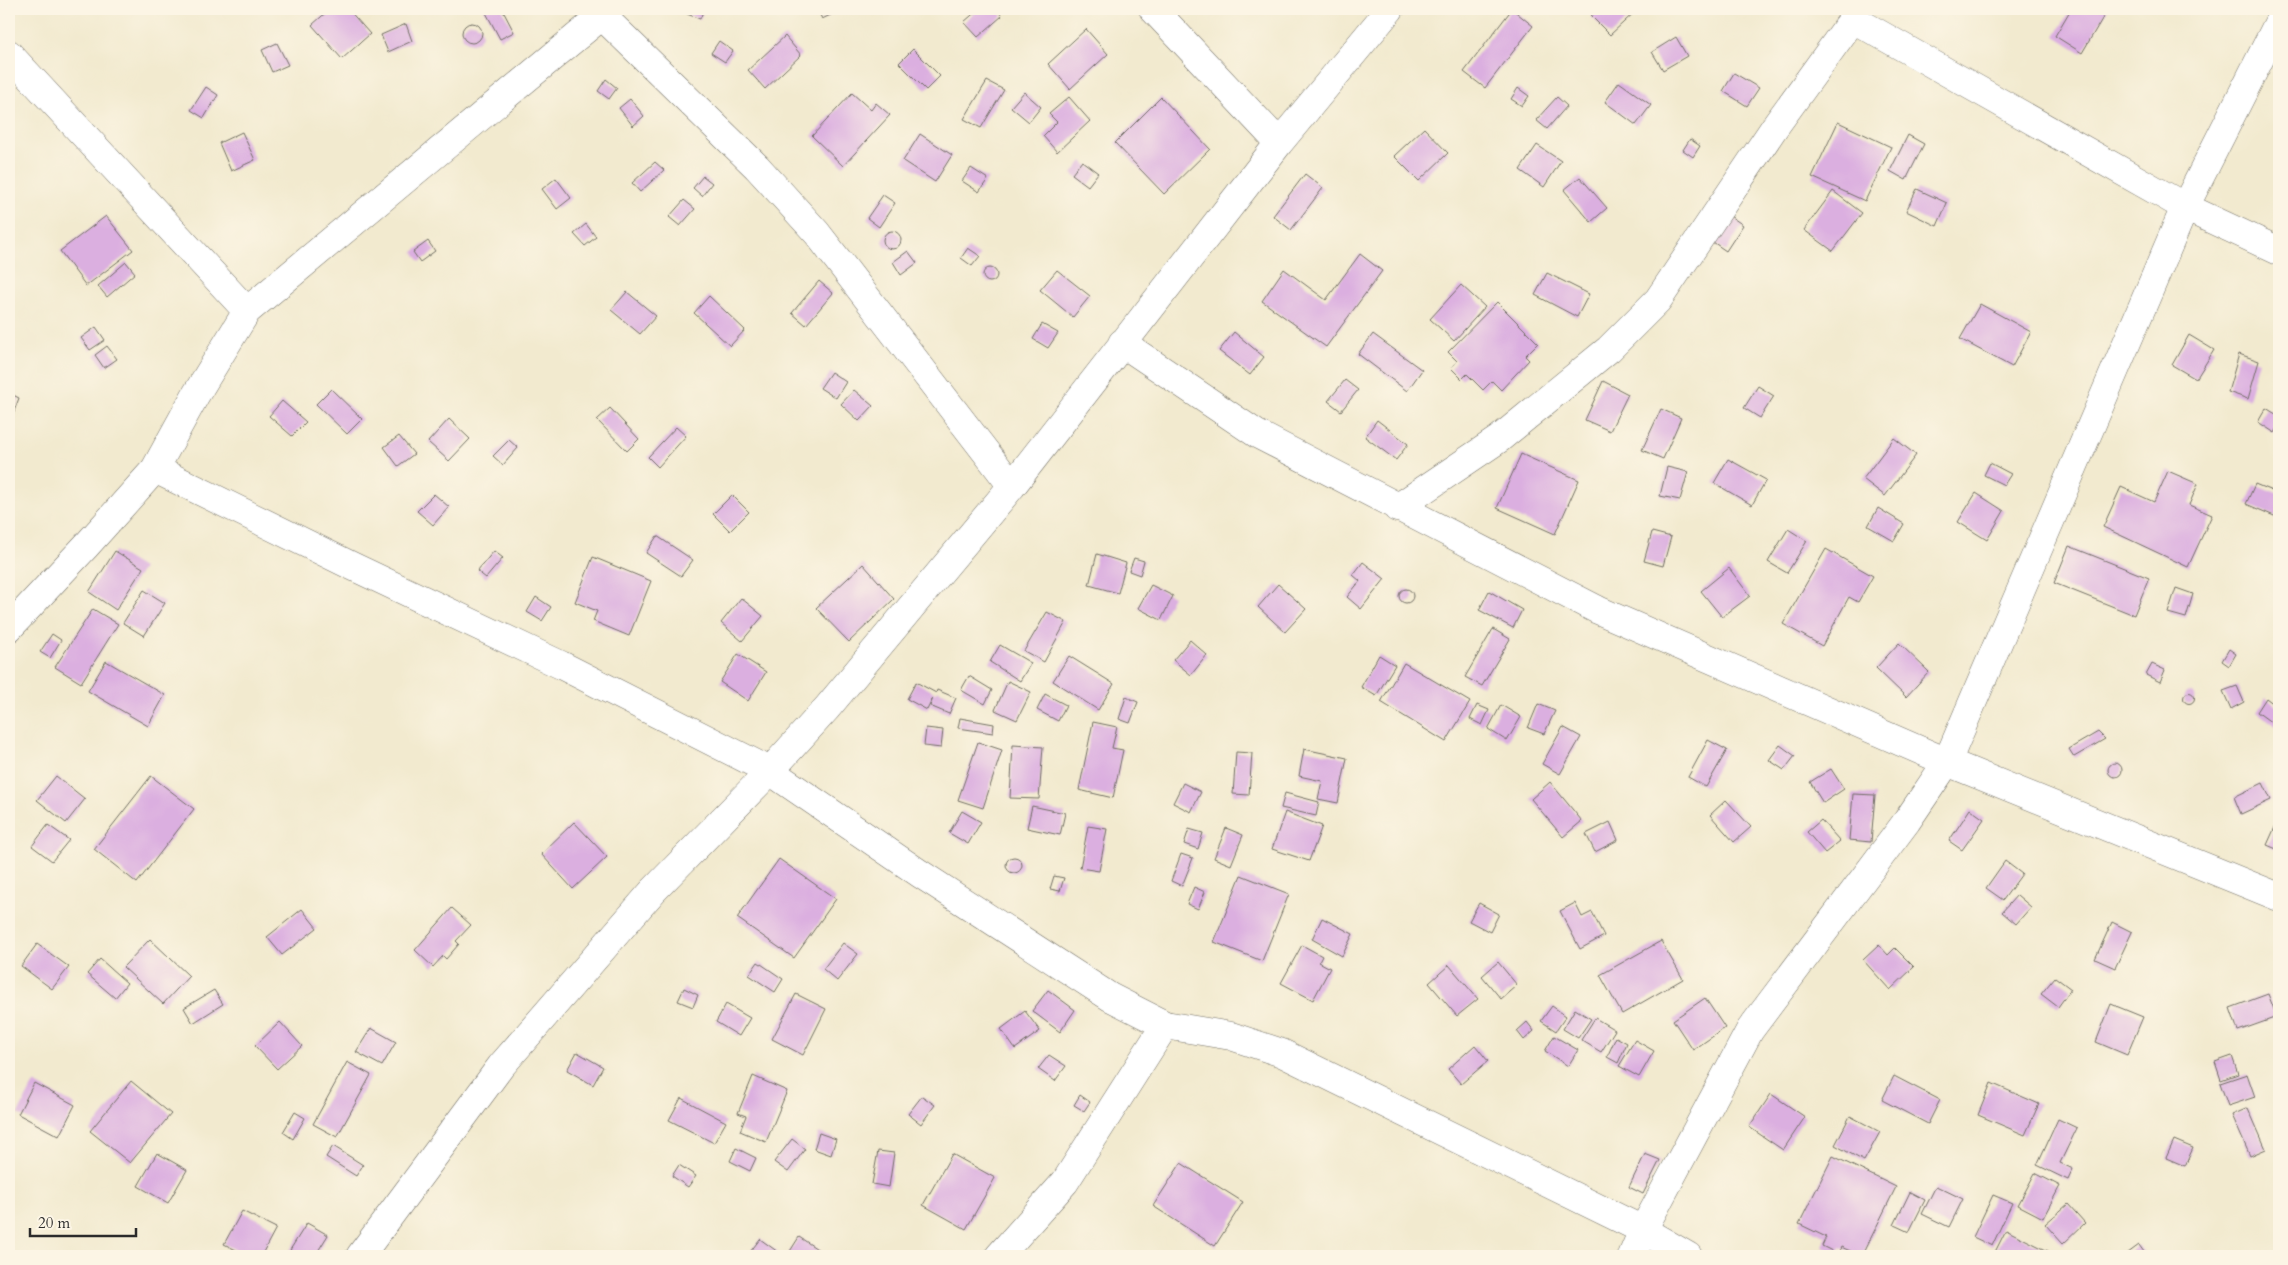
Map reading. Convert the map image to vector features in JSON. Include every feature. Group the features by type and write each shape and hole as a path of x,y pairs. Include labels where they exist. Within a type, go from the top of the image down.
{"street":[{"path":"1153,9 1279,143"},
{"path":"360,1256 501,1066 653,891 770,771 827,708 1012,486 1279,143 1390,9"},
{"path":"9,628 155,469 196,396 247,312 602,11 757,167 818,233 1012,486"},
{"path":"1397,508 1498,439 1608,349 1658,300 1852,14 2185,207 2279,252"},
{"path":"1632,1256 1643,1230 1750,1030 1907,821 1947,762 2185,207 2279,21"},
{"path":"9,54 247,312"},
{"path":"1122,344 1257,434 1397,508 1598,610 1947,762 2279,897"},
{"path":"155,469 352,566 561,665 770,771 919,873 1110,997 1165,1025 1231,1036 1282,1052 1643,1230 1688,1256"},
{"path":"999,1256 1065,1182 1165,1025"}],"building":[{"path":"330,9 348,9 370,34 342,59 312,25"},
{"path":"484,9 502,9 514,32 500,39"},
{"path":"689,9 704,9 700,19 687,14"},
{"path":"817,9 838,9 839,11 822,19"},
{"path":"979,9 996,9 1002,16 978,37 964,22"},
{"path":"1512,9 1533,26 1485,88 1464,72"},
{"path":"1599,9 1638,9 1610,35 1591,16"},
{"path":"2071,9 2108,9 2082,53 2055,36"},
{"path":"472,23 479,26 482,33 479,40 472,43 465,40 462,33 465,26"},
{"path":"406,24 412,41 388,52 381,35"},
{"path":"1086,29 1108,54 1070,89 1048,64"},
{"path":"785,36 801,55 765,89 748,70"},
{"path":"1676,37 1687,56 1663,70 1652,52"},
{"path":"719,41 733,51 725,62 711,53"},
{"path":"277,43 288,65 272,72 262,50"},
{"path":"913,49 940,76 926,90 899,63"},
{"path":"1734,73 1759,88 1747,106 1723,91"},
{"path":"606,79 617,88 609,99 598,91"},
{"path":"987,81 1004,90 981,128 964,119"},
{"path":"1619,82 1651,105 1636,125 1605,102"},
{"path":"206,87 218,95 204,118 191,110"},
{"path":"1518,88 1529,96 1522,106 1511,99"},
{"path":"1024,92 1041,107 1029,122 1011,107"},
{"path":"852,93 871,110 876,103 890,115 843,166 812,136"},
{"path":"1069,97 1090,121 1057,152 1043,136 1057,122 1049,114"},
{"path":"1161,97 1210,149 1164,194 1115,143"},
{"path":"1557,97 1567,106 1547,129 1536,120"},
{"path":"630,99 644,116 633,126 619,108"},
{"path":"1838,122 1891,147 1865,201 1812,177"},
{"path":"1424,128 1448,153 1419,181 1394,156"},
{"path":"242,132 255,160 231,171 219,143"},
{"path":"920,134 952,155 935,182 903,161"},
{"path":"1908,135 1924,144 1906,180 1890,171"},
{"path":"1690,139 1700,146 1693,157 1683,150"},
{"path":"1537,145 1561,161 1544,187 1520,170"},
{"path":"1082,161 1098,173 1088,186 1072,174"},
{"path":"655,162 664,170 640,192 632,183"},
{"path":"971,168 988,179 979,192 962,181"},
{"path":"1305,174 1323,188 1291,230 1273,216"},
{"path":"703,176 712,183 702,196 693,188"},
{"path":"1580,177 1607,208 1591,222 1564,190"},
{"path":"556,178 571,198 557,209 542,189"},
{"path":"1917,189 1947,203 1937,226 1906,211"},
{"path":"1833,191 1862,213 1833,251 1804,230"},
{"path":"883,195 895,203 879,227 867,218"},
{"path":"684,200 695,209 680,226 669,217"},
{"path":"1727,214 1743,225 1726,251 1710,240"},
{"path":"106,216 133,250 86,286 60,251"},
{"path":"586,224 596,237 585,246 574,234"},
{"path":"892,231 898,234 901,240 898,246 892,249 886,246 883,240 886,234"},
{"path":"428,241 435,251 420,262 413,252"},
{"path":"968,248 980,256 972,266 961,258"},
{"path":"908,251 917,263 901,275 893,262"},
{"path":"1360,254 1382,271 1326,347 1262,301 1284,269 1326,300"},
{"path":"126,262 135,273 107,297 98,286"},
{"path":"987,268 993,268 997,275 993,282 987,282 983,278 983,272"},
{"path":"1057,270 1090,296 1073,317 1040,290"},
{"path":"1547,273 1589,294 1577,317 1535,295"},
{"path":"819,281 833,293 806,325 792,313"},
{"path":"1461,285 1485,307 1454,341 1430,319"},
{"path":"627,292 656,316 640,334 611,310"},
{"path":"709,296 745,330 730,346 694,313"},
{"path":"1497,302 1538,343 1525,356 1529,360 1501,390 1492,381 1483,390 1467,374 1462,379 1451,368 1457,361 1448,352"},
{"path":"1980,304 2031,332 2012,367 1960,339"},
{"path":"1042,324 1058,333 1048,348 1033,339"},
{"path":"96,327 105,340 90,350 81,338"},
{"path":"1234,332 1264,357 1250,375 1219,351"},
{"path":"1373,334 1422,370 1407,391 1358,354"},
{"path":"2189,335 2214,350 2196,379 2172,365"},
{"path":"107,346 117,359 104,368 95,355"},
{"path":"2239,354 2259,361 2248,399 2228,392"},
{"path":"831,372 846,382 836,398 820,388"},
{"path":"1345,380 1358,390 1341,411 1328,401"},
{"path":"1603,381 1628,394 1610,431 1585,420"},
{"path":"1758,386 1774,396 1760,418 1744,408"},
{"path":"331,389 362,419 347,434 316,404"},
{"path":"854,390 873,406 859,421 841,404"},
{"path":"9,393 19,398 13,414 9,412"},
{"path":"282,401 306,422 292,436 269,416"},
{"path":"610,408 639,439 627,451 597,420"},
{"path":"2266,408 2279,416 2279,426 2275,433 2258,422"},
{"path":"1661,409 1681,418 1663,459 1642,450"},
{"path":"449,419 470,439 449,461 428,442"},
{"path":"1377,420 1408,444 1396,460 1365,437"},
{"path":"676,427 686,436 658,467 648,457"},
{"path":"399,436 414,454 398,466 384,447"},
{"path":"1894,438 1916,455 1885,496 1863,479"},
{"path":"509,440 518,448 503,465 493,456"},
{"path":"1521,454 1579,480 1555,534 1497,508"},
{"path":"1728,459 1766,480 1752,505 1714,483"},
{"path":"1990,463 2011,474 2004,485 1984,475"},
{"path":"1667,467 1688,472 1680,500 1660,496"},
{"path":"2168,471 2198,484 2189,505 2212,515 2188,567 2103,527 2121,487 2154,502"},
{"path":"2255,484 2279,494 2279,518 2246,504"},
{"path":"1976,493 2004,511 1987,540 1958,522"},
{"path":"434,494 449,507 433,525 417,511"},
{"path":"732,495 749,512 730,531 713,514"},
{"path":"1878,508 1904,524 1894,541 1868,526"},
{"path":"1788,529 1807,541 1787,573 1768,562"},
{"path":"1652,532 1671,537 1663,566 1644,561"},
{"path":"657,536 693,560 681,576 646,553"},
{"path":"2069,546 2149,578 2134,615 2054,583"},
{"path":"1826,549 1873,576 1858,602 1849,597 1822,646 1783,624"},
{"path":"115,551 143,568 116,610 89,592"},
{"path":"494,551 503,558 486,578 477,571"},
{"path":"1097,554 1126,563 1118,593 1089,585"},
{"path":"593,557 651,581 629,636 593,621 597,611 575,602"},
{"path":"1134,558 1144,561 1140,575 1129,571"},
{"path":"1363,562 1385,579 1361,609 1347,597 1360,581 1353,575"},
{"path":"863,564 894,599 849,642 816,608"},
{"path":"1729,568 1750,596 1722,617 1701,591"},
{"path":"1278,584 1306,609 1285,632 1258,607"},
{"path":"1151,585 1173,596 1161,620 1138,608"},
{"path":"2176,588 2193,594 2186,618 2168,613"},
{"path":"1403,589 1409,589 1413,596 1409,603 1403,603 1399,599 1399,593"},
{"path":"144,590 165,603 144,636 123,623"},
{"path":"1489,591 1522,610 1513,628 1479,610"},
{"path":"536,597 551,607 542,621 527,612"},
{"path":"741,598 763,616 742,641 721,623"},
{"path":"93,609 118,624 81,683 55,667"},
{"path":"1047,612 1066,622 1044,662 1024,651"},
{"path":"1493,629 1510,639 1482,686 1465,677"},
{"path":"52,634 61,640 50,658 40,652"},
{"path":"1190,640 1207,655 1191,675 1173,660"},
{"path":"1899,643 1929,672 1906,697 1876,668"},
{"path":"1000,645 1031,663 1020,681 990,662"},
{"path":"2229,649 2236,654 2229,666 2222,661"},
{"path":"738,654 766,672 748,701 720,682"},
{"path":"1379,655 1395,665 1376,696 1361,687"},
{"path":"1069,656 1114,684 1098,710 1053,681"},
{"path":"106,661 165,695 148,726 88,691"},
{"path":"1404,663 1470,702 1446,742 1381,702"},
{"path":"2152,664 2165,670 2160,682 2146,675"},
{"path":"969,676 992,690 985,704 961,690"},
{"path":"1008,681 1031,692 1017,720 995,710"},
{"path":"916,682 936,693 937,690 956,698 949,714 930,706 933,698 927,710 907,699"},
{"path":"2237,686 2244,702 2231,709 2223,691"},
{"path":"2189,692 2195,698 2189,704 2183,698"},
{"path":"1045,694 1066,705 1058,721 1037,710"},
{"path":"1126,697 1138,702 1130,723 1119,719"},
{"path":"2266,698 2279,708 2279,728 2257,712"},
{"path":"1538,704 1555,711 1544,734 1528,728"},
{"path":"1477,705 1489,710 1482,725 1470,719"},
{"path":"1501,705 1521,717 1507,741 1488,729"},
{"path":"960,718 994,724 993,733 958,728"},
{"path":"1093,722 1117,727 1112,748 1123,750 1113,798 1079,790"},
{"path":"1563,727 1581,737 1560,774 1542,764"},
{"path":"926,728 943,730 941,748 924,746"},
{"path":"2098,732 2105,739 2074,757 2069,749"},
{"path":"1708,740 1727,750 1706,787 1688,777"},
{"path":"978,742 1002,750 983,808 958,800"},
{"path":"1013,745 1043,747 1039,799 1010,798"},
{"path":"1780,745 1795,756 1784,770 1769,760"},
{"path":"1304,749 1347,758 1338,803 1318,799 1322,781 1299,776"},
{"path":"1236,752 1252,753 1249,795 1233,794"},
{"path":"2115,763 2120,765 2122,770 2120,775 2115,777 2110,775 2108,770 2110,765"},
{"path":"1831,769 1844,789 1823,803 1810,782"},
{"path":"56,776 85,799 66,823 37,800"},
{"path":"151,776 194,809 137,883 94,849"},
{"path":"1550,782 1582,821 1563,837 1531,799"},
{"path":"1183,783 1201,792 1191,812 1173,803"},
{"path":"2263,783 2271,800 2241,814 2234,797"},
{"path":"1285,793 1319,802 1316,816 1281,808"},
{"path":"1853,794 1875,795 1871,842 1849,840"},
{"path":"1726,800 1751,827 1734,842 1710,815"},
{"path":"1032,806 1065,813 1060,835 1027,828"},
{"path":"1970,809 1984,819 1962,850 1949,841"},
{"path":"962,811 981,822 968,844 949,833"},
{"path":"1285,812 1322,826 1309,861 1272,849"},
{"path":"1821,820 1840,841 1825,853 1807,832"},
{"path":"574,822 607,857 573,889 541,854"},
{"path":"1610,822 1618,840 1595,852 1586,834"},
{"path":"48,825 69,840 52,861 32,846"},
{"path":"2276,825 2279,826 2279,850 2267,845"},
{"path":"1088,826 1107,829 1099,871 1080,868"},
{"path":"1226,828 1243,835 1231,865 1214,858"},
{"path":"1189,829 1203,833 1198,849 1184,844"},
{"path":"1181,854 1193,858 1182,886 1171,881"},
{"path":"1014,857 1022,865 1014,873 1006,865"},
{"path":"779,859 836,899 794,958 737,918"},
{"path":"2005,861 2022,874 2003,900 1986,888"},
{"path":"1241,875 1289,894 1262,961 1214,942"},
{"path":"1054,876 1064,878 1060,891 1050,889"},
{"path":"1194,887 1205,892 1198,909 1187,904"},
{"path":"2017,895 2031,907 2016,924 2002,912"},
{"path":"1479,903 1499,914 1490,932 1469,921"},
{"path":"1575,903 1582,917 1592,912 1604,936 1580,949 1560,911"},
{"path":"452,908 471,925 456,941 459,944 446,959 443,956 433,967 415,950"},
{"path":"302,909 317,928 282,955 267,937"},
{"path":"1322,918 1353,934 1342,956 1312,939"},
{"path":"2112,922 2132,932 2115,968 2095,959"},
{"path":"150,939 189,976 163,1004 123,967"},
{"path":"1661,941 1683,979 1622,1014 1600,975"},
{"path":"843,943 858,954 837,981 823,969"},
{"path":"37,944 69,967 52,989 21,966"},
{"path":"1302,945 1322,956 1319,962 1330,968 1313,1000 1281,983"},
{"path":"1879,945 1888,955 1895,948 1914,967 1890,990 1863,960"},
{"path":"100,959 127,983 115,998 87,974"},
{"path":"758,962 783,979 775,992 749,975"},
{"path":"1498,962 1517,985 1501,999 1482,976"},
{"path":"1449,965 1478,999 1457,1016 1429,983"},
{"path":"2055,977 2071,989 2058,1007 2041,994"},
{"path":"684,988 698,995 693,1007 678,1001"},
{"path":"214,990 223,1004 193,1023 184,1008"},
{"path":"1048,990 1075,1010 1060,1032 1032,1011"},
{"path":"796,994 826,1009 803,1055 772,1039"},
{"path":"2268,994 2277,1017 2238,1031 2230,1008"},
{"path":"1705,998 1725,1028 1693,1050 1673,1020"},
{"path":"726,1004 750,1018 739,1036 716,1022"},
{"path":"2111,1004 2143,1017 2127,1055 2096,1042"},
{"path":"1552,1006 1566,1016 1556,1031 1541,1021"},
{"path":"1575,1009 1591,1019 1578,1038 1563,1029"},
{"path":"1025,1011 1040,1031 1015,1049 1001,1029"},
{"path":"1595,1018 1615,1030 1601,1052 1581,1040"},
{"path":"280,1022 302,1046 277,1069 255,1046"},
{"path":"1527,1022 1534,1031 1524,1040 1517,1031"},
{"path":"371,1028 396,1042 382,1066 356,1052"},
{"path":"1554,1036 1578,1050 1568,1066 1545,1051"},
{"path":"1616,1037 1627,1043 1618,1063 1607,1057"},
{"path":"1635,1040 1654,1051 1639,1077 1619,1066"},
{"path":"1475,1045 1488,1061 1461,1084 1448,1069"},
{"path":"577,1052 603,1067 593,1085 567,1070"},
{"path":"1049,1055 1066,1066 1055,1081 1038,1069"},
{"path":"2232,1056 2238,1074 2221,1080 2215,1062"},
{"path":"347,1062 371,1075 337,1137 313,1124"},
{"path":"2247,1074 2255,1097 2228,1106 2220,1083"},
{"path":"753,1076 787,1091 766,1142 740,1131 746,1116 738,1113"},
{"path":"1894,1076 1940,1100 1928,1124 1882,1100"},
{"path":"131,1081 171,1114 130,1163 90,1131"},
{"path":"34,1083 75,1105 59,1136 18,1114"},
{"path":"1991,1083 2039,1104 2025,1135 1978,1115"},
{"path":"1771,1094 1805,1117 1783,1150 1749,1127"},
{"path":"1080,1095 1090,1102 1084,1111 1074,1105"},
{"path":"922,1096 935,1105 921,1124 908,1114"},
{"path":"681,1098 726,1122 714,1143 669,1120"},
{"path":"2248,1108 2266,1149 2250,1156 2232,1115"},
{"path":"295,1112 305,1118 293,1139 283,1132"},
{"path":"1850,1116 1880,1132 1864,1161 1835,1145"},
{"path":"2058,1119 2077,1128 2060,1163 2073,1169 2068,1180 2037,1165"},
{"path":"819,1133 836,1139 831,1155 814,1149"},
{"path":"792,1139 805,1149 788,1172 774,1162"},
{"path":"2174,1140 2193,1148 2185,1166 2166,1158"},
{"path":"333,1146 363,1165 356,1176 326,1157"},
{"path":"736,1148 756,1158 750,1171 730,1161"},
{"path":"878,1151 894,1153 889,1187 872,1184"},
{"path":"157,1153 187,1170 168,1203 138,1186"},
{"path":"952,1154 995,1178 966,1229 923,1205"},
{"path":"1645,1154 1660,1160 1643,1194 1629,1187"},
{"path":"1833,1156 1896,1187 1862,1256 1841,1247 1838,1254 1822,1246 1826,1237 1799,1224"},
{"path":"1181,1163 1243,1202 1215,1246 1153,1206"},
{"path":"679,1165 696,1176 688,1187 672,1176"},
{"path":"2035,1173 2060,1186 2043,1218 2018,1205"},
{"path":"1936,1186 1963,1199 1949,1227 1922,1214"},
{"path":"1910,1192 1925,1200 1909,1232 1894,1225"},
{"path":"1993,1195 2012,1203 1992,1246 1973,1237"},
{"path":"2068,1204 2085,1223 2063,1244 2045,1224"},
{"path":"242,1211 276,1228 261,1256 248,1256 224,1244"},
{"path":"307,1223 328,1235 315,1256 300,1256 290,1250"},
{"path":"2006,1230 2058,1256 1993,1256"},
{"path":"799,1237 828,1256 787,1256"},
{"path":"760,1239 778,1252 775,1256 747,1256"},
{"path":"2139,1245 2147,1256 2124,1256"}]}
